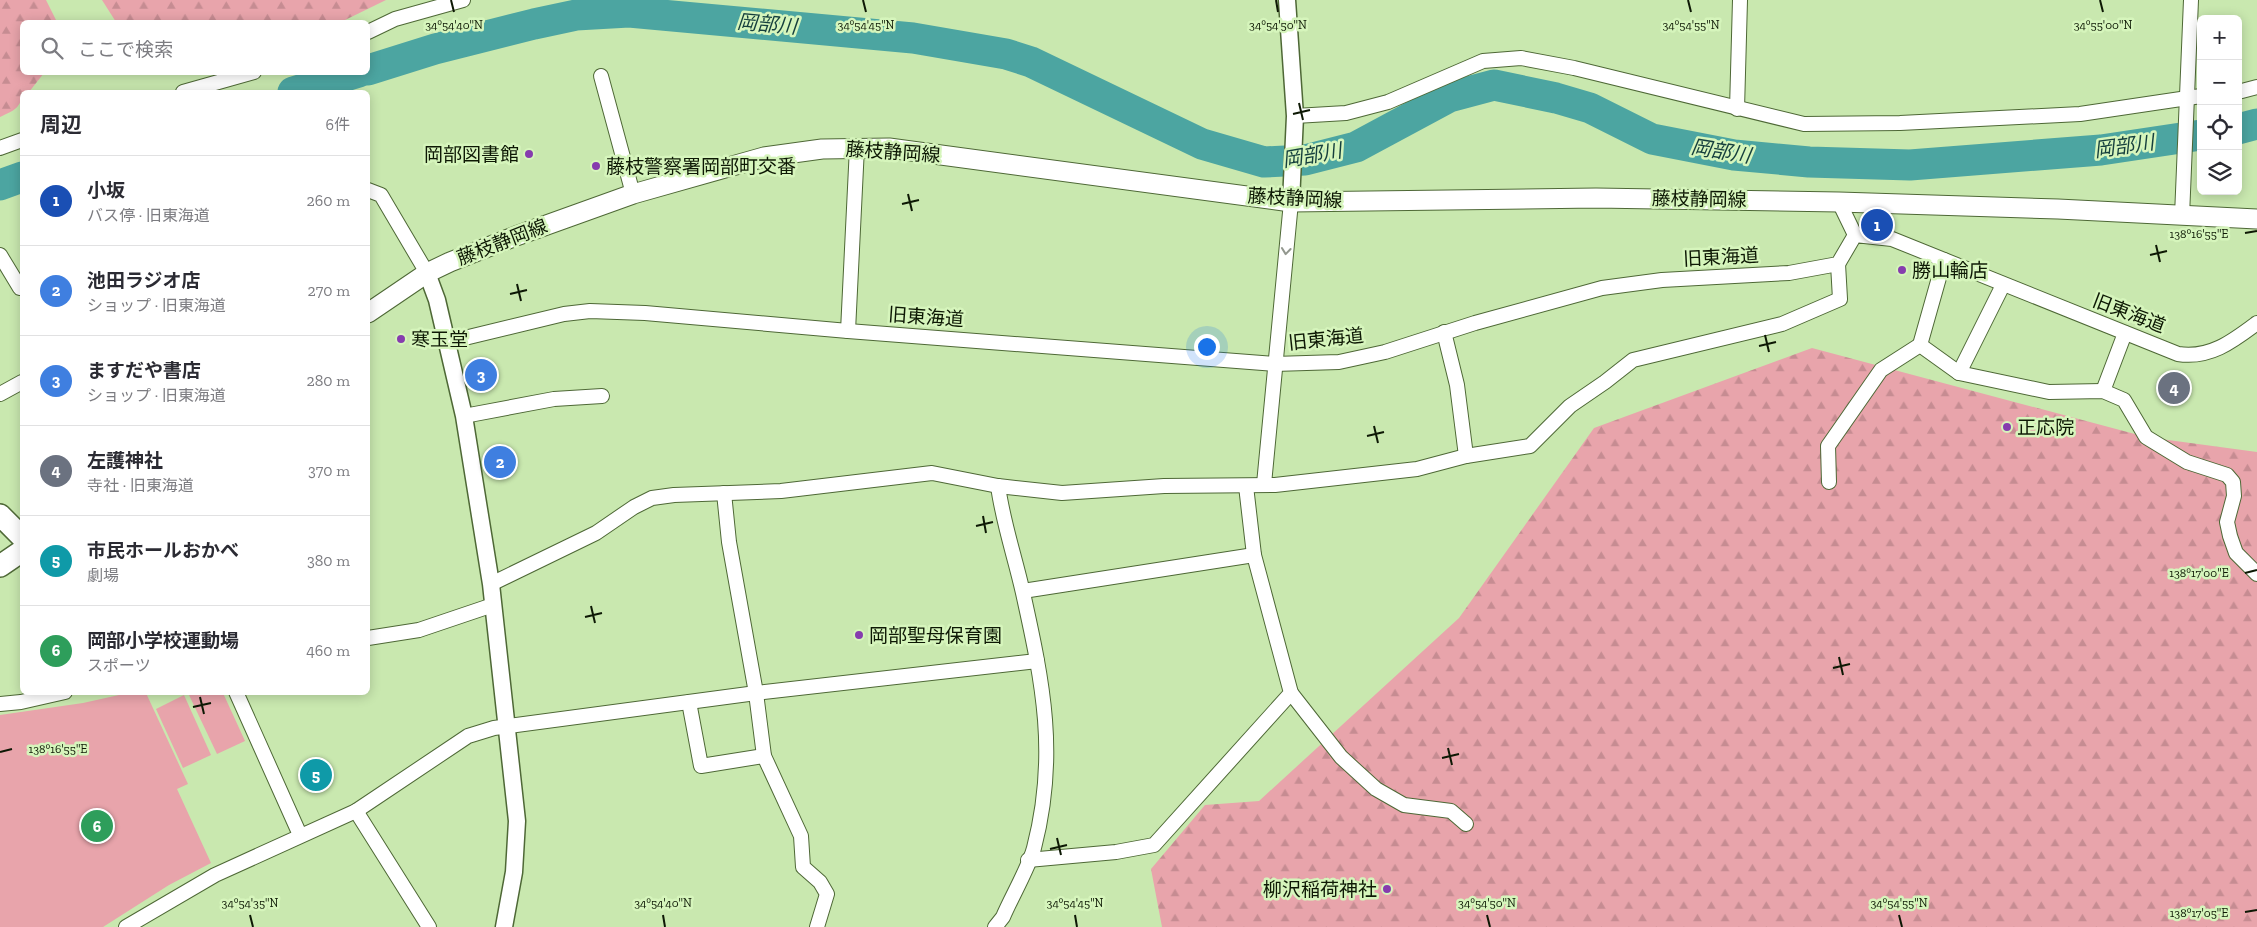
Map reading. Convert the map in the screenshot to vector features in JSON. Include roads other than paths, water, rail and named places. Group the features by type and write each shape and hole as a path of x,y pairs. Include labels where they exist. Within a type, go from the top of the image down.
{"main road":[{"name":"藤枝静岡線","path":"370,312 428,273 516,236 633,194 764,158 822,148 889,148 1291,202 1587,198 1839,202 2058,209 2257,220"},
{"path":"0,515 20,535"},
{"path":"0,566 20,552"}],"street":[{"path":"370,31 395,19 463,0"},
{"path":"1264,484 1292,182 1295,116 1288,0"},
{"path":"1737,109 1740,0"},
{"path":"2182,216 2184,170 2195,97 2190,0"},
{"path":"1295,116 1346,113 1380,104 1483,61 1521,58 1574,68 1804,124 1900,123 2080,114 2195,97"},
{"path":"190,90 243,75"},
{"path":"601,76 633,194"},
{"path":"2242,91 2257,88"},
{"path":"0,148 20,141"},
{"path":"848,331 857,147"},
{"path":"370,191 381,195 428,273 448,342 464,416 491,584 517,821 514,872 504,927"},
{"path":"491,584 596,533 634,507 652,498 674,495 781,492 932,473 998,486 1062,493 1164,486 1275,485 1417,469 1466,456 1530,446 1570,406 1633,360 1651,354 1782,324 1840,300 1838,264 1855,235 1839,202"},
{"name":"旧東海道","path":"1855,235 1892,239 2178,354 2191,356 2217,350 2257,322"},
{"path":"0,255 4,271 20,288"},
{"path":"1829,482 1828,446 1882,370 1920,345 1944,260"},
{"name":"旧東海道","path":"448,342 564,314 590,311 645,313 848,331 1274,364 1339,362 1385,352 1444,332 1602,288 1662,280 1790,273 1838,264"},
{"path":"1959,373 2003,285"},
{"path":"1444,332 1456,385 1466,456"},
{"path":"2103,391 2124,333"},
{"path":"1920,345 1959,373 2049,392 2103,391 2124,400 2146,437 2187,462 2226,475 2233,482 2234,496 2227,522 2230,536 2236,553 2257,574"},
{"path":"0,394 20,383"},
{"path":"464,416 554,399 602,396"},
{"path":"996,927 1003,917 1034,850 1045,786 1048,741 1044,691 1023,591 1002,516 998,486"},
{"path":"1246,486 1254,555 1292,693 1341,757 1376,789 1404,805 1451,811 1466,824"},
{"path":"724,493 729,542 756,693 764,756 801,836 803,866 820,882 827,894 817,927"},
{"path":"1023,591 1254,555"},
{"path":"370,638 419,630 493,605"},
{"path":"126,927 188,888 300,835 356,811 468,736 506,726 756,693 1037,662"},
{"path":"1028,860 1116,852 1154,845 1292,693"},
{"path":"0,704 22,702 52,695"},
{"path":"237,695 300,835"},
{"path":"688,702 701,766 764,756"},
{"path":"356,811 429,927"}],"waterway":[{"name":"岡部川","path":"370,69 435,49 534,24 576,15 629,12 913,38 1006,54 1031,62 1202,144 1264,162 1305,160 1356,147 1449,97 1494,85 1556,98 1590,108 1652,139 1734,155 1809,162 1910,165 2101,150 2197,136"},
{"name":"岡部川","path":"300,90 349,75"},
{"name":"岡部川","path":"2242,128 2257,124"},
{"name":"岡部川","path":"0,185 20,178"}],"place":[{"name":"岡部図書館","path":"529,154"},
{"name":"藤枝警察署岡部町交番","path":"596,166"},
{"name":"小坂","path":"1877,225"},
{"name":"勝山輪店","path":"1902,270"},
{"name":"寒玉堂","path":"401,339"},
{"name":"ますだや書店","path":"481,375"},
{"name":"左護神社","path":"2174,388"},
{"name":"正応院","path":"2007,427"},
{"name":"池田ラジオ店","path":"500,462"},
{"name":"岡部聖母保育園","path":"859,635"},
{"name":"市民ホールおかべ","path":"316,775"},
{"name":"岡部小学校運動場","path":"97,826"},
{"name":"柳沢稲荷神社","path":"1387,889"}]}
